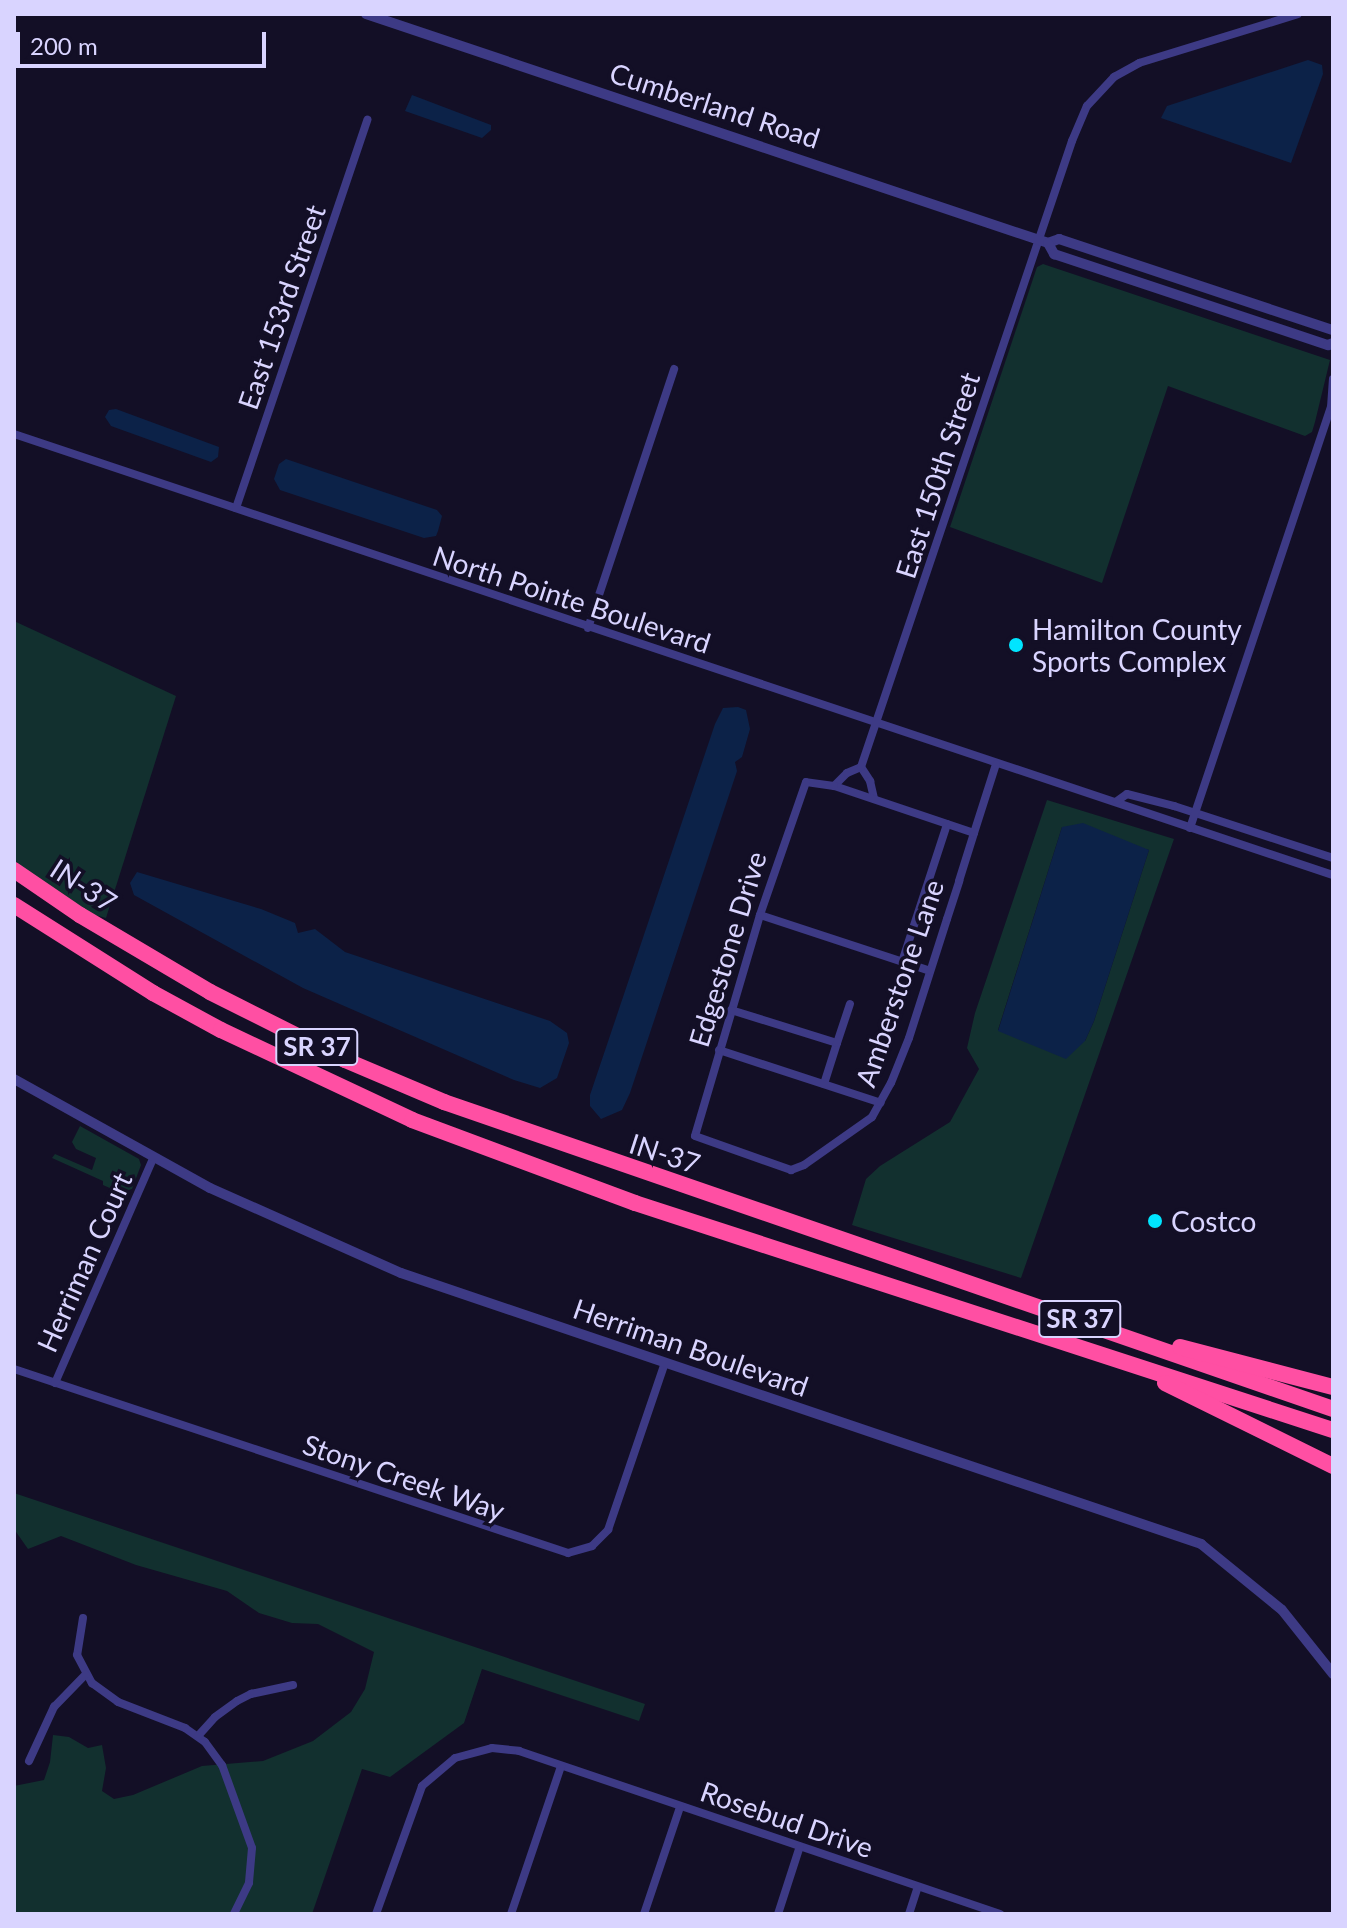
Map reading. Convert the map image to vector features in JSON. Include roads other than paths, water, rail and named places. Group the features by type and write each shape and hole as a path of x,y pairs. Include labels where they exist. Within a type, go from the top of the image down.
{"highway":[{"name":"IN-37","path":"14,870 201,987 390,1080 582,1152 1080,1319 1113,1334 1333,1409"},
{"name":"IN-37","path":"14,905 78,948 221,1030 412,1120 635,1203 1333,1430"},
{"path":"1080,1319 1333,1387"},
{"path":"1127,1365 1333,1466"}],"street":[{"name":"Cumberland Road","path":"366,14 1044,241 1059,239 1333,330"},
{"name":"East 150th Street","path":"861,767 1044,241 1077,125 1103,87 1139,63 1298,14"},
{"name":"East 153rd Street","path":"236,508 367,120"},
{"name":"Cumberland Road","path":"1044,241 1054,254 1328,345 1333,343"},
{"path":"588,628 674,369"},
{"path":"1190,828 1332,406 1333,379"},
{"name":"North Pointe Boulevard","path":"14,434 1333,875"},
{"name":"Amberstone Lane","path":"695,1136 783,1168 798,1169 867,1122 881,1103 909,1038 996,764"},
{"path":"874,799 870,781 861,767 847,773 834,786 974,833"},
{"name":"Edgestone Drive","path":"695,1136 801,787 812,781 834,786"},
{"name":"North Pointe Boulevard","path":"1117,801 1127,794 1195,812 1333,858"},
{"name":"Amberstone Lane","path":"902,962 947,824"},
{"path":"760,915 930,971"},
{"path":"824,1084 850,1004"},
{"path":"731,1010 837,1043"},
{"path":"719,1050 881,1103"},
{"name":"Herriman Boulevard","path":"14,1079 153,1159 318,1238 390,1268 1201,1544 1272,1600 1333,1674"},
{"name":"Herriman Court","path":"55,1383 153,1159"},
{"name":"Stony Creek Way","path":"14,1369 568,1553 592,1546 608,1530 665,1363"},
{"path":"83,1618 77,1655 85,1675 118,1702 175,1723 198,1736 222,1765 252,1848 249,1883 234,1914"},
{"path":"29,1761 54,1707 85,1675"},
{"path":"198,1736 215,1717 237,1701 273,1688 293,1685"},
{"name":"Rosebud Drive","path":"376,1914 417,1796 439,1768 467,1752 492,1748 519,1751 1000,1914"},
{"path":"511,1914 561,1766"},
{"path":"644,1914 680,1807"},
{"path":"778,1914 800,1846"},
{"path":"909,1914 918,1887"}],"water":[{"path":"1308,60 1322,65 1323,74 1291,163 1161,118 1167,106"},
{"path":"412,95 491,125 491,130 482,138 405,111"},
{"path":"116,409 219,447 218,457 211,462 111,426 105,417 109,410"},
{"path":"286,459 437,510 442,516 436,536 424,538 280,490 274,479 279,464"},
{"path":"723,708 746,710 750,729 742,757 735,762 737,771 630,1093 622,1110 601,1119 590,1106 590,1095 715,724"},
{"path":"1083,823 1149,850 1094,1021 1085,1041 1066,1059 998,1031 1062,827"},
{"path":"137,872 261,909 295,923 298,933 315,929 345,952 550,1021 567,1033 569,1043 557,1078 540,1088 514,1080 303,988 134,895 130,883"}],"place":[{"name":"Hamilton County Sports Complex","path":"1016,645"},
{"name":"Costco","path":"1155,1221"}]}
